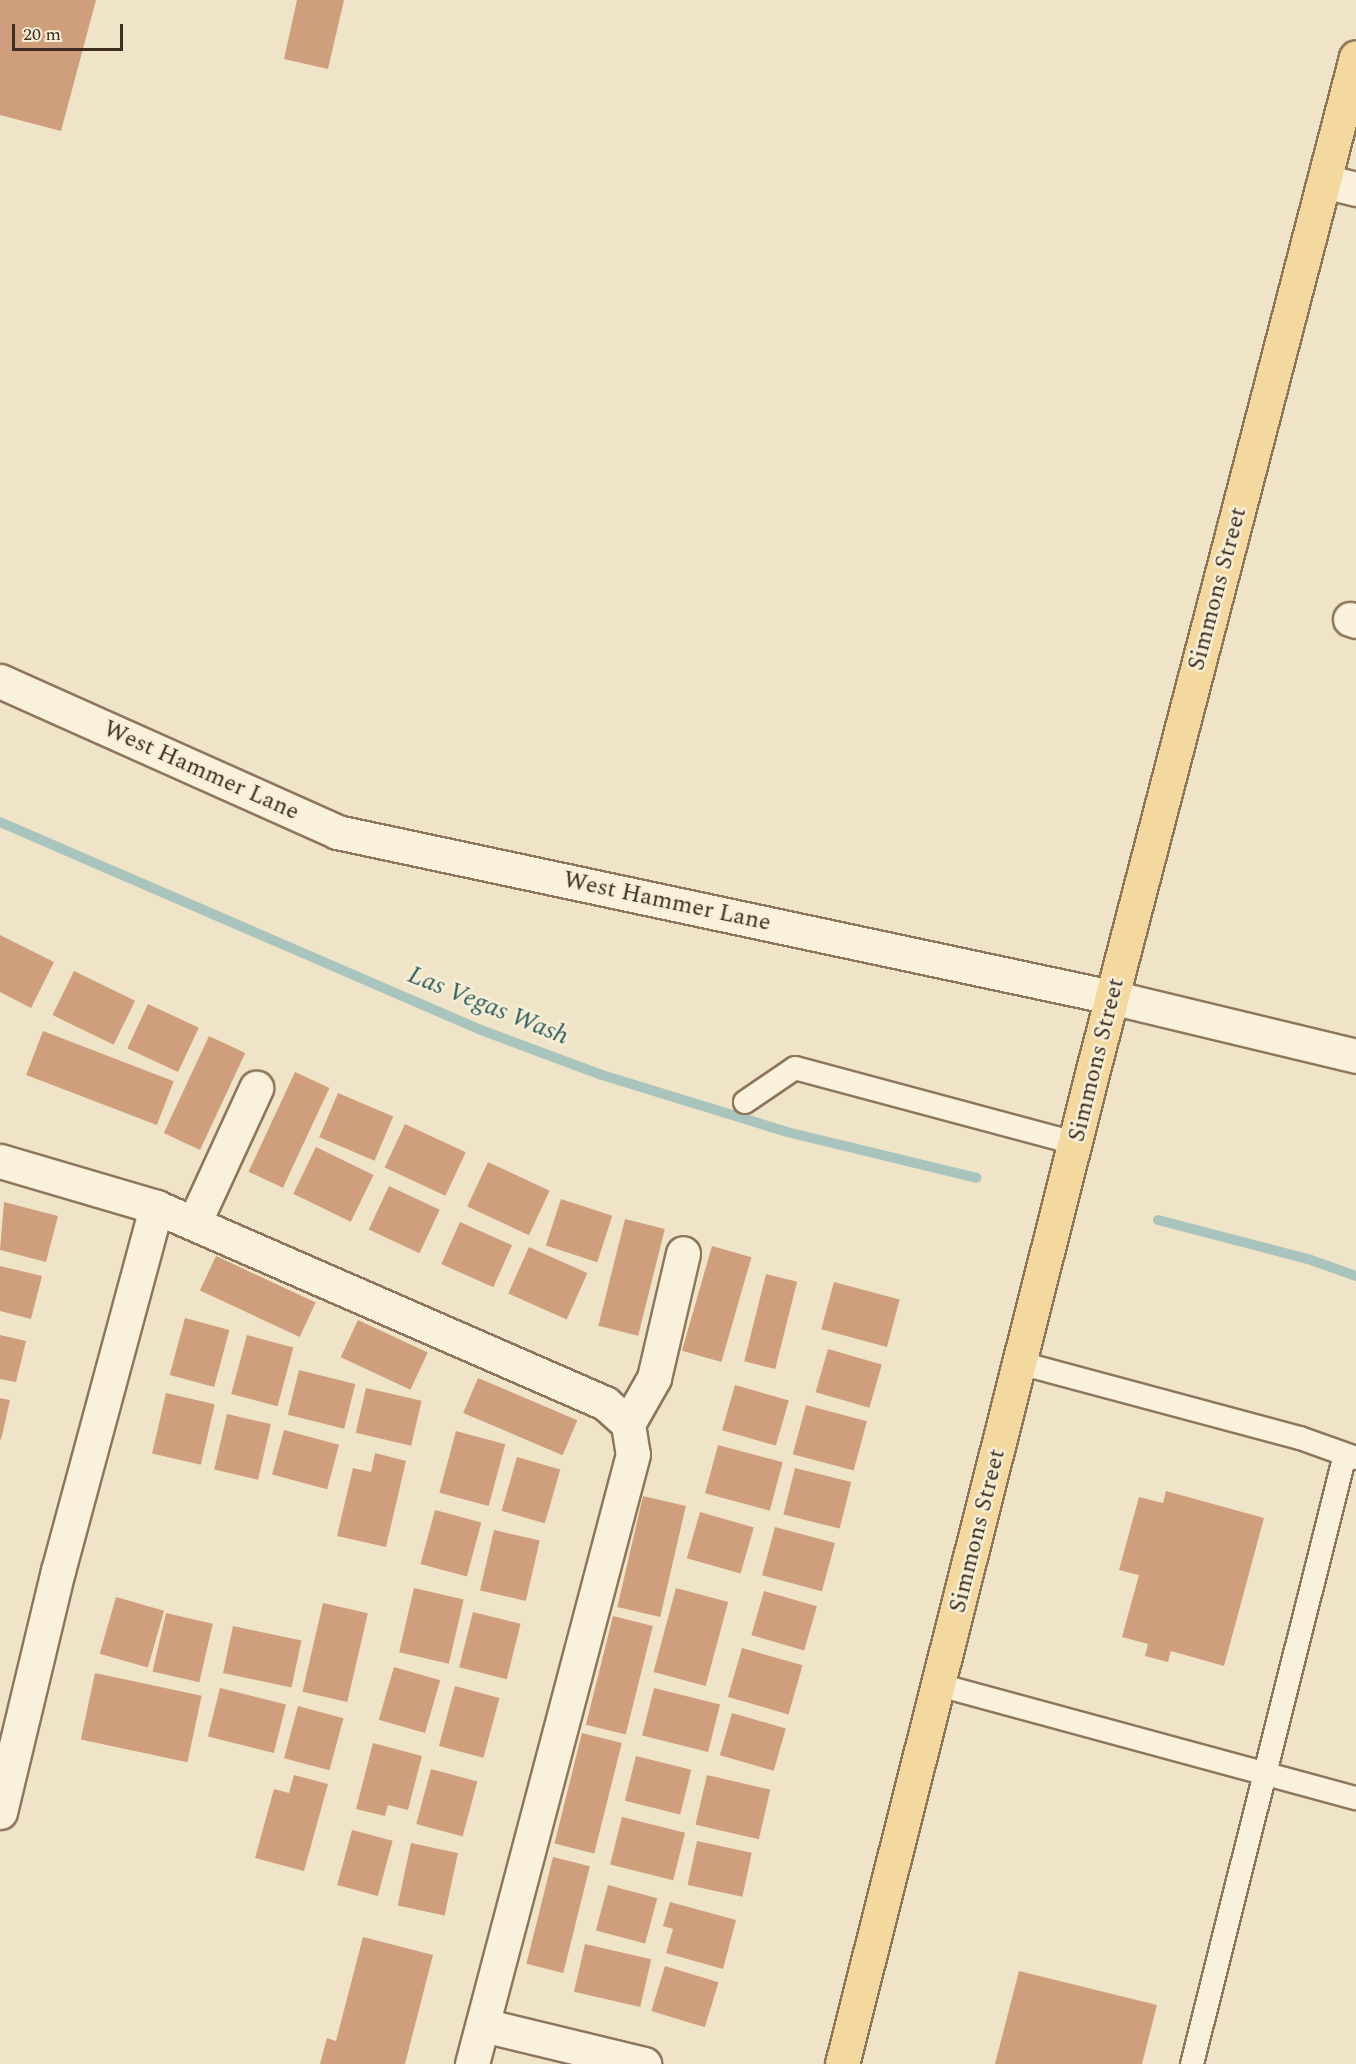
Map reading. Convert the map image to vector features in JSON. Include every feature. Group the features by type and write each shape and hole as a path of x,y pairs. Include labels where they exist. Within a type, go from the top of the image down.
{"main road":[{"name":"Simmons Street","path":"842,2064 1111,997 1356,57"}],"street":[{"path":"1324,181 1356,189"},
{"name":"West Hammer Lane","path":"0,681 337,831 1111,997 1356,1056"},
{"path":"194,1223 256,1088"},
{"path":"0,1161 156,1207 605,1403 628,1424 633,1454 472,2064"},
{"path":"0,1812 58,1571 156,1207"},
{"path":"628,1424 654,1378 683,1253"},
{"path":"483,2025 644,2064"}],"lane":[{"path":"745,1102 795,1068 1076,1143"},
{"path":"1020,1363 1299,1438 1351,1457 1263,1773 1192,2064"},
{"path":"939,1685 1356,1798"}],"building":[{"path":"0,0 96,0 61,131 0,115"},
{"path":"297,0 344,0 328,69 284,59"},
{"path":"0,935 54,962 31,1008 0,992"},
{"path":"74,971 135,1001 114,1045 53,1015"},
{"path":"148,1004 199,1028 178,1072 127,1048"},
{"path":"43,1031 174,1081 157,1125 26,1075"},
{"path":"209,1036 245,1053 200,1150 164,1133"},
{"path":"295,1072 329,1088 283,1188 249,1172"},
{"path":"338,1093 393,1116 374,1161 319,1137"},
{"path":"405,1124 466,1152 445,1196 385,1168"},
{"path":"316,1147 374,1175 351,1222 293,1194"},
{"path":"488,1162 550,1191 529,1235 467,1206"},
{"path":"389,1186 440,1210 419,1253 369,1230"},
{"path":"561,1199 612,1216 597,1262 546,1246"},
{"path":"4,1202 58,1216 46,1262 0,1250"},
{"path":"625,1219 665,1229 638,1336 598,1326"},
{"path":"460,1222 512,1245 493,1287 441,1264"},
{"path":"712,1246 751,1257 721,1362 682,1351"},
{"path":"529,1247 587,1273 567,1320 508,1294"},
{"path":"216,1256 316,1302 300,1337 200,1290"},
{"path":"0,1266 42,1276 31,1319 0,1311"},
{"path":"766,1274 797,1282 775,1369 744,1361"},
{"path":"834,1282 900,1300 887,1347 821,1329"},
{"path":"185,1318 229,1330 214,1387 170,1375"},
{"path":"358,1320 428,1353 410,1390 341,1357"},
{"path":"0,1335 26,1341 16,1382 0,1379"},
{"path":"247,1335 293,1347 278,1406 231,1394"},
{"path":"828,1349 882,1364 869,1408 816,1392"},
{"path":"299,1370 355,1384 344,1429 288,1415"},
{"path":"478,1378 577,1420 563,1455 463,1413"},
{"path":"735,1385 789,1400 776,1446 722,1430"},
{"path":"366,1388 422,1401 411,1446 356,1433"},
{"path":"166,1393 215,1404 201,1465 152,1453"},
{"path":"0,1398 10,1400 1,1440 0,1439"},
{"path":"806,1405 867,1421 854,1471 793,1454"},
{"path":"227,1414 271,1424 258,1480 214,1470"},
{"path":"284,1430 339,1445 327,1489 272,1474"},
{"path":"456,1431 505,1444 489,1506 439,1493"},
{"path":"718,1445 783,1462 770,1511 705,1493"},
{"path":"375,1453 406,1461 386,1547 337,1536 353,1468 371,1472"},
{"path":"517,1457 560,1469 545,1523 502,1511"},
{"path":"795,1468 851,1482 840,1529 783,1515"},
{"path":"1166,1491 1264,1518 1224,1666 1171,1651 1168,1662 1145,1656 1148,1644 1122,1637 1139,1575 1119,1570 1139,1497 1163,1503"},
{"path":"643,1496 686,1506 660,1617 617,1607"},
{"path":"435,1510 481,1522 467,1577 421,1564"},
{"path":"700,1512 754,1527 741,1574 687,1558"},
{"path":"775,1527 835,1543 822,1591 762,1575"},
{"path":"494,1530 540,1541 526,1601 480,1590"},
{"path":"414,1588 464,1599 449,1664 399,1652"},
{"path":"676,1588 728,1602 706,1686 653,1672"},
{"path":"764,1591 817,1606 804,1650 751,1635"},
{"path":"116,1597 164,1611 148,1667 100,1654"},
{"path":"323,1603 368,1613 347,1702 303,1692"},
{"path":"473,1612 521,1624 507,1679 459,1667"},
{"path":"166,1613 213,1624 199,1682 153,1671"},
{"path":"613,1616 653,1626 626,1735 586,1725"},
{"path":"233,1626 301,1641 291,1688 223,1673"},
{"path":"742,1648 803,1665 789,1714 728,1697"},
{"path":"394,1667 440,1680 425,1733 379,1720"},
{"path":"95,1673 202,1696 187,1762 81,1740"},
{"path":"455,1686 499,1698 483,1758 439,1746"},
{"path":"220,1688 286,1704 274,1753 208,1737"},
{"path":"654,1688 720,1704 708,1752 642,1736"},
{"path":"298,1706 343,1718 329,1770 284,1758"},
{"path":"732,1713 786,1728 774,1771 720,1755"},
{"path":"582,1733 622,1743 594,1854 554,1844"},
{"path":"373,1743 422,1756 408,1810 388,1805 385,1816 356,1809"},
{"path":"636,1756 691,1770 680,1814 625,1801"},
{"path":"431,1769 477,1781 463,1836 416,1824"},
{"path":"294,1775 328,1784 304,1871 255,1858 274,1789 289,1793"},
{"path":"707,1775 770,1790 759,1839 696,1825"},
{"path":"622,1817 685,1833 673,1880 610,1865"},
{"path":"352,1830 393,1841 378,1896 337,1885"},
{"path":"697,1841 752,1853 742,1897 688,1885"},
{"path":"411,1843 458,1853 445,1916 398,1906"},
{"path":"553,1857 590,1866 563,1973 526,1964"},
{"path":"608,1885 657,1898 645,1944 596,1930"},
{"path":"670,1902 736,1920 723,1969 666,1953 673,1929 663,1926"},
{"path":"363,1937 433,1955 405,2064 320,2064 327,2038 336,2041"},
{"path":"585,1944 651,1959 640,2007 574,1992"},
{"path":"665,1966 719,1982 705,2027 651,2011"},
{"path":"1019,1971 1157,2005 1142,2064 995,2064"}],"waterway":[{"name":"Las Vegas Wash","path":"0,822 481,1030 602,1075 787,1132 977,1178"},
{"name":"Las Vegas Wash","path":"1158,1220 1308,1259 1356,1276"}]}
